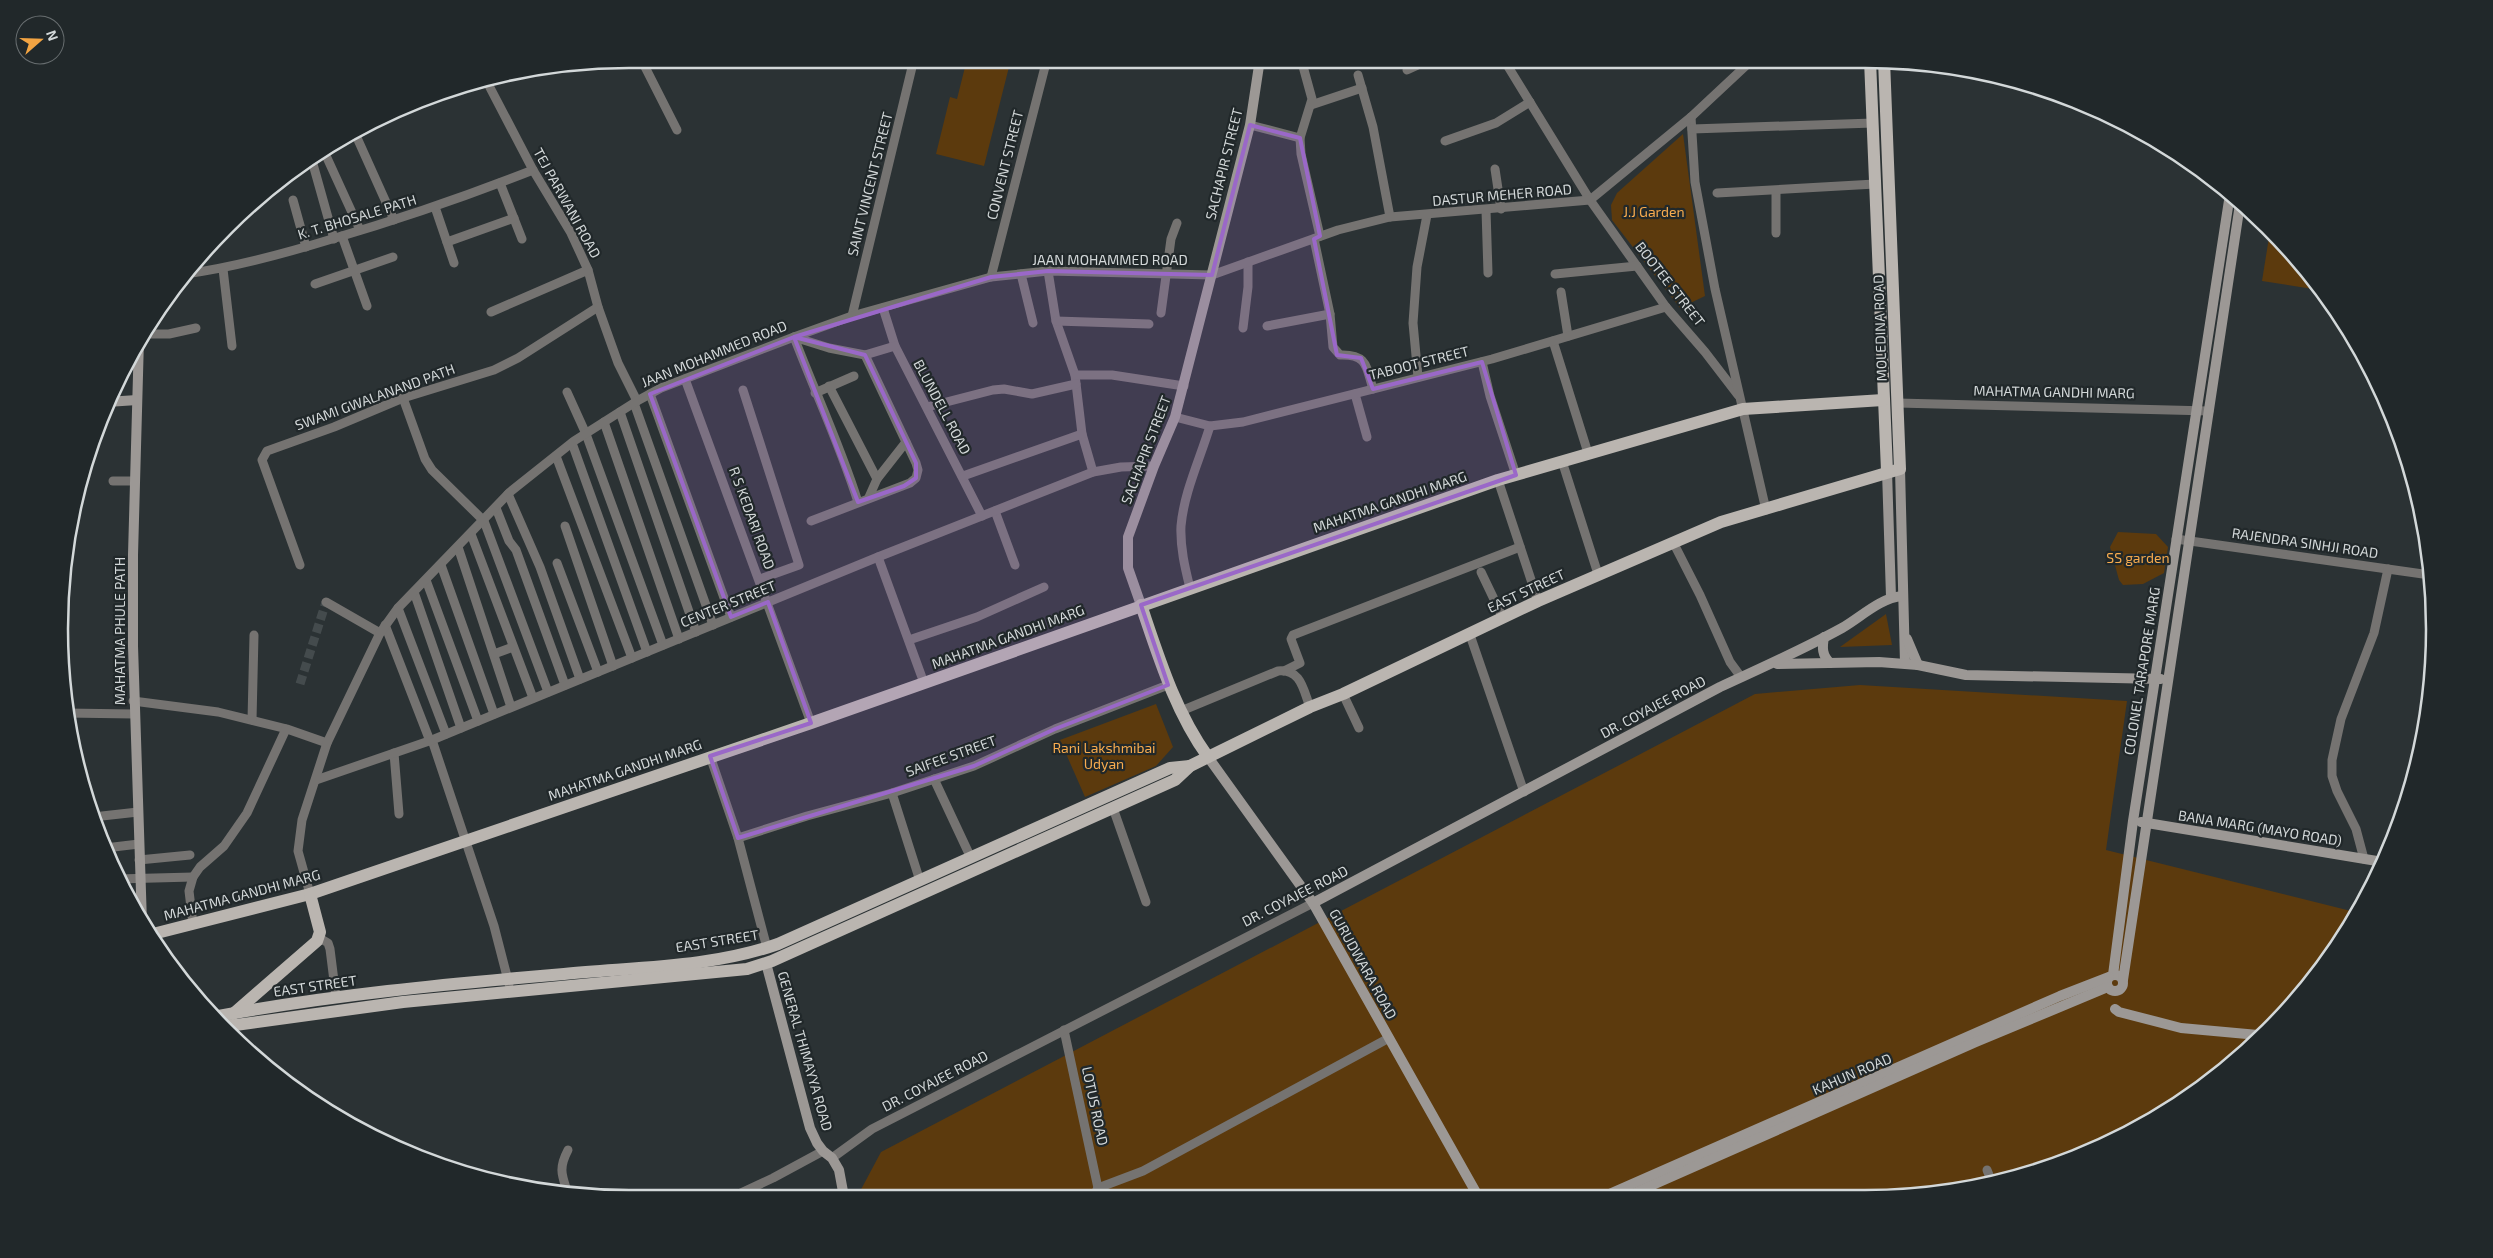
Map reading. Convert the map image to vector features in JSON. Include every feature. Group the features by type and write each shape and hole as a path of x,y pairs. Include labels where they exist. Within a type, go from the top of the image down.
{"main road":[{"name":"MOLEDINA ROAD","path":"1870,68 1887,471"},
{"name":"MOLEDINA ROAD","path":"1884,69 1900,468"},
{"name":"MAHATMA GANDHI MARG","path":"157,933 310,894 811,723 1498,480 1743,409 1883,400"},
{"name":"EAST STREET","path":"231,1025 402,1002 747,969 766,964 1175,780 1190,766 1310,707 1343,694 1598,574 1721,522 1766,510 1900,468"},
{"path":"1141,605 1168,685 1190,733 1208,757"},
{"name":"EAST STREET","path":"222,1015 336,997 692,962 752,953 768,948 920,881 1170,768 1190,766"},
{"path":"227,1021 233,1013 317,941 320,932 310,894"}],"street":[{"path":"646,68 677,130"},
{"name":"SAINT VINCENT STREET","path":"852,316 912,68"},
{"name":"CONVENT STREET","path":"990,277 1045,68"},
{"name":"SACHAPIR STREET","path":"1141,605 1128,568 1126,556 1128,537 1154,466 1176,417 1250,125 1259,68"},
{"path":"1303,68 1312,99 1300,138 1301,154 1330,314 1333,347 1336,353 1354,354 1361,358 1366,366 1373,390"},
{"path":"1407,70 1411,68"},
{"name":"BOOTEE STREET","path":"1509,68 1590,200 1666,307 1706,352 1738,395"},
{"name":"DASTUR MEHER ROAD","path":"1212,274 1317,238 1390,217 1590,200 1691,117 1743,68"},
{"path":"1358,75 1375,135 1390,217"},
{"name":"TEJ PARWANI ROAD","path":"489,86 533,170 571,232 588,270 598,307 618,363 635,402 713,625"},
{"path":"1311,105 1362,88"},
{"path":"1445,140 1496,123 1530,102"},
{"path":"1691,117 1695,182 1738,395 1743,409 1766,510"},
{"path":"1692,130 1873,123"},
{"path":"1250,125 1300,138"},
{"path":"357,138 394,220"},
{"path":"327,156 360,230"},
{"path":"314,165 338,237 354,271 367,306"},
{"path":"1495,169 1501,209"},
{"name":"K. T. BHOSALE PATH","path":"196,273 223,269 306,247 435,207 533,170"},
{"path":"500,184 522,239"},
{"path":"1717,193 1875,184"},
{"path":"1776,191 1776,233"},
{"path":"293,200 306,247"},
{"name":"COLONEL TARAPORE MARG","path":"2110,982 2229,203"},
{"path":"435,207 454,263"},
{"path":"1486,210 1488,272"},
{"name":"COLONEL TARAPORE MARG","path":"2115,1009 2122,984 2239,212"},
{"path":"1418,378 1413,323 1416,267 1427,215"},
{"path":"447,242 514,218"},
{"path":"1161,313 1170,239 1177,223"},
{"path":"315,284 393,257"},
{"path":"1243,328 1248,287 1248,262"},
{"path":"1555,274 1637,266"},
{"path":"223,269 232,346"},
{"path":"491,312 588,270"},
{"path":"1048,271 1056,321 1075,380 1082,434 1093,472"},
{"name":"JAAN MOHAMMED ROAD","path":"310,894 298,851 302,820 327,743 383,629 398,608 508,494 572,443 650,394 746,353 852,316 990,277 1048,271 1212,274"},
{"path":"1021,274 1033,322"},
{"path":"1562,292 1568,336"},
{"name":"SWAMI GWALANAND PATH","path":"300,565 262,460 266,451 334,428 404,398 494,370 518,358 598,307"},
{"name":"TABOOT STREET","path":"1176,417 1210,426 1243,422 1482,362 1666,307"},
{"name":"BLUNDELL ROAD","path":"883,308 895,346 982,516"},
{"path":"1267,326 1330,314"},
{"path":"1056,321 1149,324"},
{"path":"152,334 169,334 196,328"},
{"path":"794,337 829,348 865,355 895,346"},
{"path":"794,337 815,393 844,458 858,502"},
{"path":"1553,341 1588,453"},
{"path":"811,521 869,497 904,486 916,478 918,470 916,463 865,355"},
{"name":"MAHATMA PHULE PATH","path":"138,356 133,702 141,907"},
{"path":"1482,362 1490,396 1516,475"},
{"name":"SACHAPIR STREET","path":"927,406 993,390 1004,389 1032,394 1075,380 1112,375 1184,386"},
{"path":"815,393 854,376"},
{"name":"R S KEDARI ROAD","path":"686,379 811,723"},
{"path":"829,386 877,479"},
{"path":"743,390 799,564 760,579"},
{"path":"567,392 586,434 663,645"},
{"path":"650,394 731,617"},
{"path":"1355,394 1367,437"},
{"path":"404,398 425,459 442,482 484,521 548,692"},
{"path":"116,401 137,400"},
{"name":"MAHATMA GANDHI MARG","path":"1898,403 2209,410"},
{"path":"620,412 696,632"},
{"path":"604,422 679,639"},
{"path":"1190,588 1182,556 1181,527 1188,490 1210,426"},
{"path":"963,476 1082,434"},
{"path":"869,497 877,479 906,442"},
{"path":"572,443 647,652"},
{"path":"556,456 632,658"},
{"path":"1562,461 1598,574"},
{"name":"CENTER STREET","path":"316,780 431,740 878,557 1093,472 1121,467 1154,466"},
{"name":"MOLEDINA ROAD","path":"1900,468 1902,596 1906,636"},
{"path":"1887,471 1891,597 1902,596"},
{"path":"113,481 135,480"},
{"path":"1498,480 1538,601"},
{"path":"508,494 536,558 580,679"},
{"path":"496,508 509,541 516,550 565,685"},
{"path":"996,511 1016,565"},
{"path":"565,526 613,666"},
{"path":"471,534 533,698"},
{"name":"RAJENDRA SINHJI ROAD","path":"2176,539 2423,575"},
{"path":"1672,542 1700,596 1730,662 1742,677"},
{"path":"458,547 511,707"},
{"path":"1181,711 1300,663 1291,639 1293,635 1520,547"},
{"path":"878,557 924,683"},
{"path":"557,563 598,672"},
{"path":"441,565 494,714"},
{"path":"2364,859 2356,829 2337,792 2332,776 2332,760 2341,719 2374,633 2388,570"},
{"path":"1480,572 1503,618"},
{"path":"426,580 478,721"},
{"path":"909,640 977,617 1044,587"},
{"path":"414,592 461,728"},
{"name":"DR. COYAJEE ROAD","path":"832,1158 872,1129 1313,902 1742,677 1773,664 1824,637 1891,597"},
{"path":"328,603 341,612 383,629 431,740 466,841 509,979 509,992"},
{"path":"398,608 446,734"},
{"path":"252,720 254,635"},
{"path":"1470,635 1524,792"},
{"path":"1906,636 1918,665"},
{"path":"1905,663 1906,636"},
{"path":"1824,637 1822,648 1824,657 1830,663"},
{"path":"494,654 512,646"},
{"path":"1773,664 1905,663 1966,675 2168,679"},
{"path":"1284,671 1292,671 1297,676 1310,707"},
{"name":"SAIFEE STREET","path":"738,838 807,816 892,793 974,766 1055,729 1168,685"},
{"path":"1343,694 1359,728"},
{"path":"133,702 218,712 290,730 327,743"},
{"path":"74,714 134,714"},
{"path":"192,924 189,894 193,877 200,866 224,846 247,813 290,730"},
{"path":"394,753 400,814"},
{"path":"710,756 738,838 768,948"},
{"name":"GURUDWARA ROAD","path":"1208,757 1313,902 1475,1190"},
{"path":"934,779 971,858"},
{"path":"892,793 920,881"},
{"path":"1113,808 1146,902"},
{"path":"99,815 138,812"},
{"name":"BANA MARG (MAYO ROAD)","path":"2133,821 2375,861"},
{"path":"111,847 139,844"},
{"path":"140,860 190,856"},
{"path":"126,879 193,877"},
{"path":"318,937 328,943 330,949 336,997"},
{"name":"GENERAL THIMAYYA ROAD","path":"766,964 810,1128 822,1151 832,1158"},
{"path":"2119,976 2122,984 2117,991 2110,982 2119,976"},
{"path":"2110,982 2115,1009 2119,1012 2181,1028 2252,1034"},
{"name":"KAHUN ROAD","path":"1617,1190 2060,996 2110,982"},
{"name":"KAHUN ROAD","path":"1641,1190 2110,982"},
{"name":"LOTUS ROAD","path":"1064,1030 1095,1190"},
{"path":"1102,1190 1143,1171 1389,1038"},
{"path":"566,1187 561,1172 561,1163 568,1150"},
{"path":"747,1190 805,1162 822,1151"},
{"path":"832,1158 839,1170 843,1190"},
{"path":"1987,1170 1989,1176"}],"highlighted area":[{"path":"1250,125 1300,138 1320,236 1314,239 1337,355 1361,358 1373,389 1482,362 1516,475 1141,605 1168,685 1055,729 974,766 738,838 710,756 811,723 768,602 731,617 650,394 794,337 991,277 1048,271 1212,275","holes":["794,337 865,355 916,463 916,478 904,486 858,502"]}],"green space":[{"path":"965,68 1009,68 984,166 936,154 950,97 957,99"},
{"name":"J.J Garden","path":"1683,134 1705,296 1680,308 1612,220 1611,205 1617,193"},
{"path":"2269,240 2310,289 2262,281"},
{"name":"SS garden","path":"2118,532 2156,534 2168,547 2164,573 2143,584 2123,585 2119,580 2110,547"},
{"path":"1886,614 1892,645 1840,647"},
{"path":"1860,685 2127,701 2106,850 2350,911 2331,941 2309,971 2261,1026 2234,1051 2176,1096 2112,1133 2079,1148 2044,1161 1974,1180 1937,1186 1864,1190 861,1190 881,1152 1755,694"},
{"name":"Rani Lakshmibai Udyan","path":"1156,704 1173,747 1156,766 1085,797 1060,740"}],"tunnel":[{"path":"300,684 326,602"}]}
